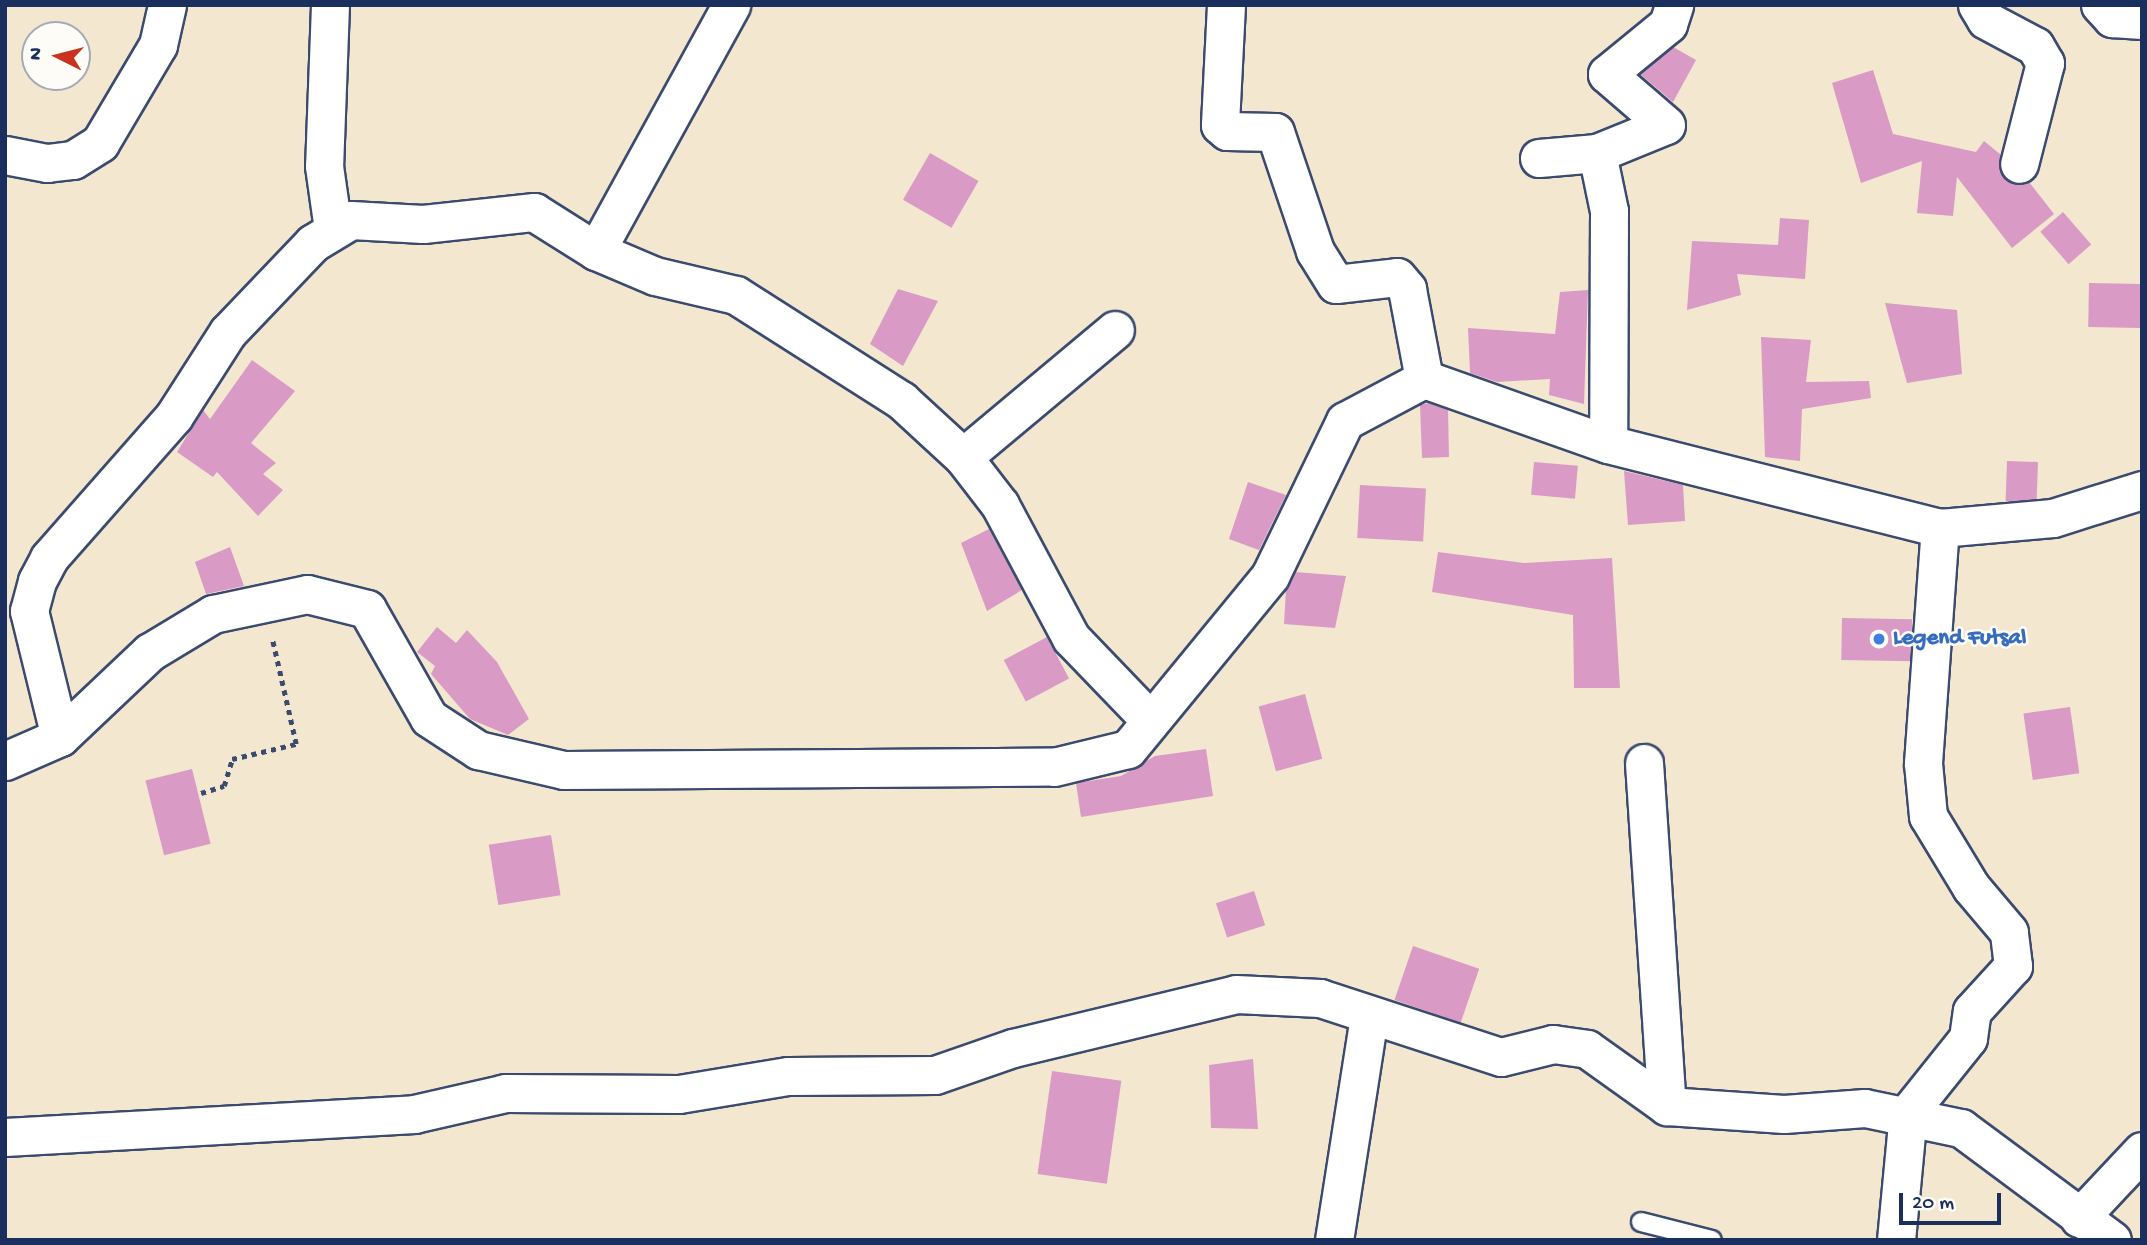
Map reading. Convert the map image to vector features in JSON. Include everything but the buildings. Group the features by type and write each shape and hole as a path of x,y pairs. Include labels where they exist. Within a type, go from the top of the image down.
{"street":[{"path":"5,155 47,163 73,160 100,143 158,45 167,5"},
{"path":"330,5 324,166 333,229"},
{"path":"596,251 732,5"},
{"path":"1226,5 1220,125 1227,131 1275,132 1315,251 1336,284 1397,277 1407,289 1424,379"},
{"path":"1539,158 1597,153 1665,125 1607,74 1668,24 1674,5"},
{"path":"1977,5 1986,20 2035,47 2045,63 2020,164"},
{"path":"2100,5 2112,18 2142,20"},
{"path":"1597,153 1609,211 1608,444"},
{"path":"60,737 29,611 49,558 174,416 228,332 333,229 351,220 423,225 534,212 596,251 656,276 736,295 901,400 963,457 1000,505 1071,638 1150,720"},
{"path":"963,457 1115,330"},
{"path":"5,761 60,737 150,652 213,614 307,594 367,609 429,718 478,750 564,770 1054,767 1128,749 1270,576 1345,421 1424,379 1608,444 1940,528 2053,518 2142,490"},
{"path":"1896,1240 1908,1113 1968,1038 1972,1011 2013,966 2008,933 1971,887 1928,816 1923,763 1940,528"},
{"path":"1644,763 1667,1106"},
{"path":"5,1137 414,1114 506,1093 679,1094 788,1076 935,1075 1013,1048 1236,994 1320,999 1368,1017 1501,1057 1553,1044 1587,1049 1667,1106 1908,1113 1961,1128 1994,1146 2079,1218 2112,1240"},
{"path":"1334,1240 1368,1017"},
{"path":"2079,1218 2142,1151"}],"lane":[{"path":"1642,1222 1712,1240"}],"path":[{"path":"201,793 224,786 232,759 296,744 262,604"}],"place":[{"name":"Legend Futsal","path":"1879,639"}]}
